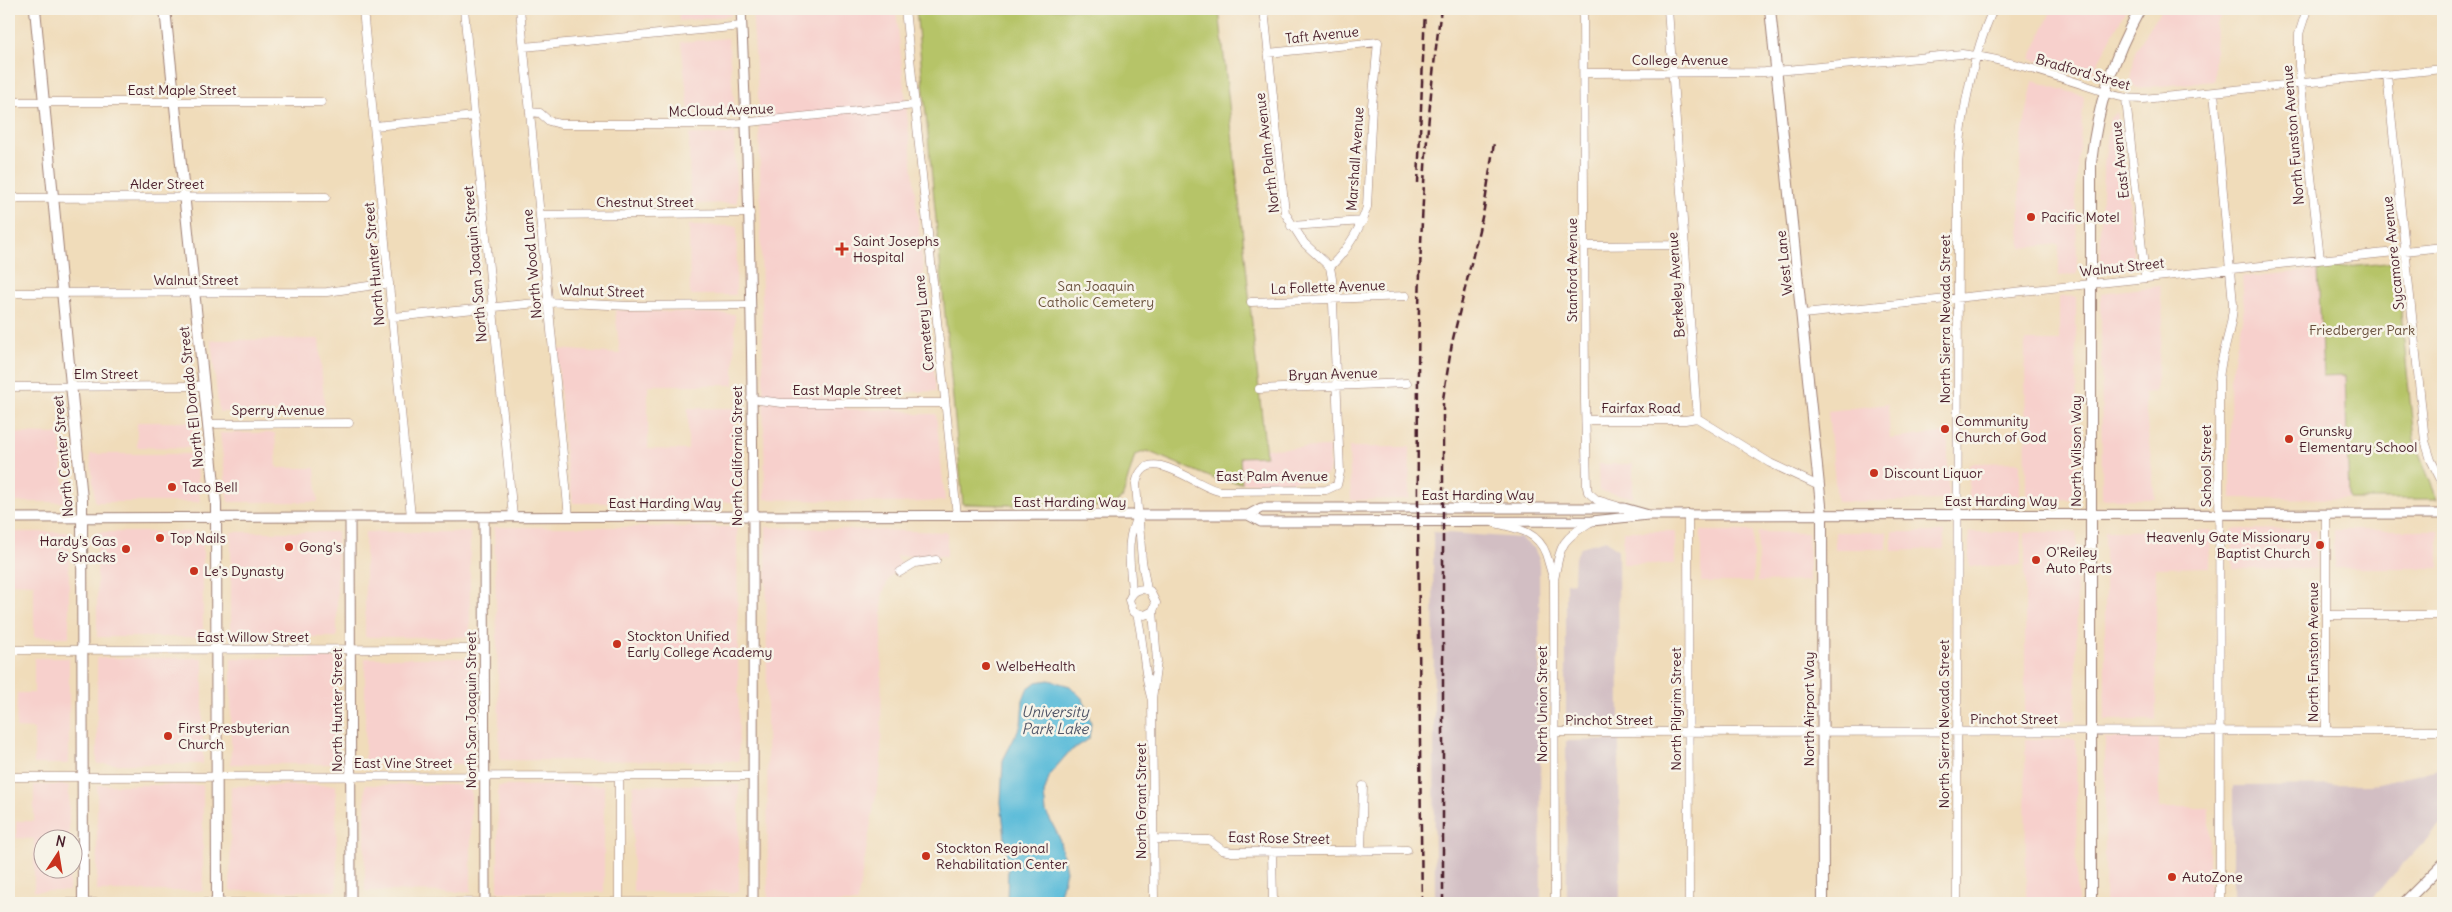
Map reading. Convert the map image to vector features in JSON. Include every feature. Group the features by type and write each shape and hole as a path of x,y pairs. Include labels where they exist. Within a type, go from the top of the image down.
{"main road":[{"name":"North Center Street","path":"35,9 82,518 83,903"},
{"name":"North El Dorado Street","path":"165,9 216,518 217,903"},
{"name":"West Lane","path":"1770,9 1803,314 1822,515"},
{"name":"North Wilson Way","path":"2091,903 2091,163 2094,135 2104,93 2119,50 2140,9"},
{"name":"North Airport Way","path":"1822,515 1823,903"},
{"path":"2404,903 2443,864"}],"street":[{"name":"North Hunter Street","path":"363,9 411,517"},
{"name":"North San Joaquin Street","path":"464,9 513,517"},
{"name":"North Wood Lane","path":"520,9 568,517"},
{"name":"North California Street","path":"741,9 750,213 753,903"},
{"name":"Cemetery Lane","path":"905,9 956,516"},
{"name":"North Palm Avenue","path":"1264,9 1285,213 1291,226 1304,243 1330,267"},
{"name":"Stanford Avenue","path":"1584,9 1584,246 1588,492 1597,500 1624,508"},
{"name":"Berkeley Avenue","path":"1668,9 1697,418"},
{"name":"North Sierra Nevada Street","path":"1957,903 1957,515 1960,141 1965,106 1976,56 1993,9"},
{"name":"North Funston Avenue","path":"2307,9 2302,22 2298,46 2300,82 2320,259"},
{"path":"524,48 742,26"},
{"name":"Taft Avenue","path":"1268,53 1378,42"},
{"name":"Marshall Avenue","path":"1330,267 1352,240 1363,221 1367,207 1372,104 1378,42"},
{"name":"Bradford Street","path":"1777,71 1948,55 1976,56 2070,81 2126,99 2443,69"},
{"name":"College Avenue","path":"1584,73 1777,71"},
{"name":"Sycamore Avenue","path":"2388,75 2425,441 2431,460 2443,484"},
{"name":"School Street","path":"2214,92 2231,269 2233,313 2219,372 2220,903"},
{"name":"East Avenue","path":"2126,99 2145,277"},
{"name":"East Maple Street","path":"9,102 321,102"},
{"name":"McCloud Avenue","path":"530,112 540,113 549,121 560,124 747,123 914,105"},
{"path":"374,126 475,116"},
{"name":"Alder Street","path":"9,198 326,197"},
{"name":"Chestnut Street","path":"540,215 750,213"},
{"path":"1291,226 1363,221"},
{"path":"1584,246 1685,245"},
{"name":"Walnut Street","path":"1803,314 1958,296 2443,246"},
{"path":"1330,267 1336,386"},
{"name":"Walnut Street","path":"9,293 327,292 389,283"},
{"name":"La Follette Avenue","path":"1251,302 1406,296"},
{"name":"Walnut Street","path":"393,317 547,302 629,306 751,306"},
{"name":"Bryan Avenue","path":"1260,389 1407,383"},
{"name":"Elm Street","path":"9,387 204,386"},
{"name":"East Palm Avenue","path":"1138,515 1137,479 1141,472 1151,465 1163,465 1206,488 1219,491 1326,490 1335,488 1340,472 1336,386"},
{"name":"East Maple Street","path":"751,399 782,403 944,403"},
{"path":"1697,418 1770,464 1819,486"},
{"name":"Fairfax Road","path":"1586,420 1685,420 1697,418"},
{"name":"Sperry Avenue","path":"208,424 349,423"},
{"name":"East Harding Way","path":"9,518 1248,515 1261,508 1624,508 1648,515"},
{"name":"East Harding Way","path":"1248,515 1261,522 1592,521 1648,515 1688,514 2443,514"},
{"name":"North Pilgrim Street","path":"1688,514 1689,903"},
{"name":"North Funston Avenue","path":"2326,514 2326,731"},
{"name":"North Grant Street","path":"1138,515 1142,562 1147,590 1155,598 1153,611 1157,661 1152,699 1154,903"},
{"name":"North Grant Street","path":"1138,515 1130,530 1132,594 1129,604 1137,614 1142,635 1144,676 1152,699"},
{"name":"North Hunter Street","path":"350,517 351,903"},
{"name":"North San Joaquin Street","path":"484,518 485,903"},
{"path":"1485,521 1531,534 1539,541 1546,554 1554,580"},
{"name":"North Union Street","path":"1555,903 1554,580 1560,550 1564,542 1569,536 1592,521"},
{"path":"900,572 915,563 936,560"},
{"path":"1132,594 1137,590 1147,590"},
{"path":"1137,614 1145,615 1153,611"},
{"path":"2326,615 2443,615"},
{"name":"East Willow Street","path":"9,650 484,649"},
{"name":"Pinchot Street","path":"1555,732 2443,731"},
{"name":"East Vine Street","path":"9,776 753,776"},
{"path":"619,776 619,903"},
{"path":"1361,851 1363,786"},
{"name":"East Rose Street","path":"1154,839 1209,840 1225,852 1407,850"},
{"path":"1272,852 1273,903"},
{"path":"32,903 753,903"}],"shaded area":[{"path":"678,9 730,9 731,16 679,21"},
{"name":"Saint Josephs Hospital","path":"752,9 896,9 936,391 849,395 846,409 903,410 917,414 936,414 945,501 898,503 765,499 759,110"},
{"path":"2052,9 2126,9 2091,76 2030,59"},
{"path":"2161,9 2227,9 2216,24 2214,81 2137,88 2131,80 2135,52"},
{"path":"728,38 735,113 689,113 681,42"},
{"path":"2033,81 2084,96 2076,188 2077,274 2059,276 2059,244 2021,248 2019,191 2021,142"},
{"path":"2117,112 2127,173 2134,268 2101,272 2100,237 2103,173 2110,118"},
{"path":"689,134 734,134 737,203 690,204"},
{"path":"689,225 737,226 736,295 690,295"},
{"name":"Grunsky Elementary School","path":"2318,270 2323,375 2345,374 2349,499 2231,498 2230,380 2244,309 2242,277"},
{"path":"2160,286 2163,320 2155,392 2144,393 2155,499 2102,499 2101,293"},
{"path":"2076,296 2077,499 2026,500 2025,341 2059,341 2059,297"},
{"path":"615,310 735,314 734,385 648,385 648,449 688,450 688,408 734,408 735,502 573,503 565,456 557,349 620,354"},
{"path":"319,339 325,412 219,412 211,340"},
{"path":"1888,404 1890,439 1948,432 1948,500 1837,502 1828,411"},
{"path":"137,422 193,422 196,448 137,447"},
{"path":"9,433 60,434 66,502 9,502"},
{"path":"220,433 275,433 277,468 315,468 318,502 228,502"},
{"path":"1329,447 1330,466 1328,474 1319,480 1242,483 1240,457 1265,456 1265,449"},
{"path":"1349,447 1410,447 1409,499 1351,500"},
{"path":"90,454 196,454 200,502 95,502"},
{"path":"2020,462 2020,500 1969,500 1969,463"},
{"path":"1598,464 1633,464 1633,497 1599,491"},
{"name":"Stockton Unified Early College Academy","path":"494,527 737,527 739,761 500,760"},
{"path":"766,527 947,532 947,556 895,556 902,564 889,578 882,596 881,766 857,903 768,903"},
{"path":"2232,529 2316,530 2316,569 2233,569"},
{"path":"2211,530 2210,567 2156,568 2156,720 2105,720 2105,531"},
{"path":"2334,530 2439,530 2439,568 2334,568"},
{"path":"1623,531 1675,531 1675,564 1623,564"},
{"path":"1701,531 1753,531 1753,582 1701,582"},
{"path":"9,532 69,532 69,637 34,637 34,584 9,583"},
{"path":"97,532 203,532 203,637 97,637"},
{"path":"231,532 337,532 337,637 231,637"},
{"path":"365,532 470,532 470,637 365,637"},
{"path":"1433,532 1520,538 1534,548 1539,559 1541,903 1435,903"},
{"path":"1758,532 1808,533 1809,581 1758,582"},
{"path":"1835,532 1887,532 1887,549 1835,549"},
{"path":"1892,532 1944,532 1944,549 1892,551"},
{"path":"1969,532 2021,532 2021,566 1969,566"},
{"path":"2025,532 2077,532 2076,720 2025,720"},
{"path":"1606,540 1618,550 1619,721 1566,721 1566,583 1574,582 1575,558 1581,547"},
{"path":"34,658 69,658 69,764 34,764 34,729 16,728 17,693 34,693"},
{"path":"97,658 203,658 203,764 97,764"},
{"path":"231,658 337,658 337,764 231,764"},
{"path":"365,658 471,658 471,764 365,764"},
{"path":"2105,738 2159,738 2159,808 2209,808 2209,903 2105,903"},
{"path":"2025,739 2076,739 2077,903 2026,903"},
{"path":"1619,740 1620,903 1567,903 1566,741"},
{"path":"2438,769 2443,774 2443,822 2367,903 2233,903 2233,786 2370,785"},
{"path":"34,785 69,785 69,830 32,830 32,839 16,838 16,821 34,821"},
{"path":"97,785 203,785 203,891 97,891"},
{"path":"336,785 337,891 230,891 231,786"},
{"path":"365,785 471,785 471,892 365,891"},
{"path":"604,785 604,892 498,892 498,786"},
{"path":"633,785 739,785 739,892 633,892"},
{"path":"34,880 69,880 69,891 34,891"}],"green space":[{"name":"San Joaquin Catholic Cemetery","path":"916,9 1219,9 1266,456 1240,457 1242,483 1217,480 1147,451 1135,455 1122,499 1109,507 963,504"},
{"name":"Friedberger Park","path":"2396,262 2414,440 2437,499 2349,499 2345,375 2323,376 2318,270"}],"water":[{"name":"University Park Lake","path":"1049,680 1070,686 1083,699 1091,723 1089,739 1069,752 1050,774 1044,794 1046,812 1059,837 1066,871 1058,903 1007,903 1008,866 1001,802 1003,760 1021,725 1023,700 1027,689 1036,682"}],"railway":[{"path":"1418,183 1425,9"},
{"path":"1422,903 1418,507 1420,257 1433,71 1441,9"},
{"path":"1443,903 1443,399 1452,343 1484,209 1494,143"}],"place":[{"name":"Pacific Motel","path":"2031,217"},
{"name":"Saint Josephs Hospital","path":"842,249"},
{"name":"Community Church of God","path":"1945,429"},
{"name":"Grunsky Elementary School","path":"2289,439"},
{"name":"Discount Liquor","path":"1874,473"},
{"name":"Taco Bell","path":"172,487"},
{"name":"Top Nails","path":"160,538"},
{"name":"Heavenly Gate Missionary Baptist Church","path":"2320,545"},
{"name":"Gong's","path":"289,547"},
{"name":"Hardy's Gas & Snacks","path":"126,549"},
{"name":"O'Reiley Auto Parts","path":"2036,560"},
{"name":"Le's Dynasty","path":"194,571"},
{"name":"Stockton Unified Early College Academy","path":"617,644"},
{"name":"WelbeHealth","path":"986,666"},
{"name":"First Presbyterian Church","path":"168,736"},
{"name":"Stockton Regional Rehabilitation Center","path":"926,856"},
{"name":"AutoZone","path":"2172,877"}]}
